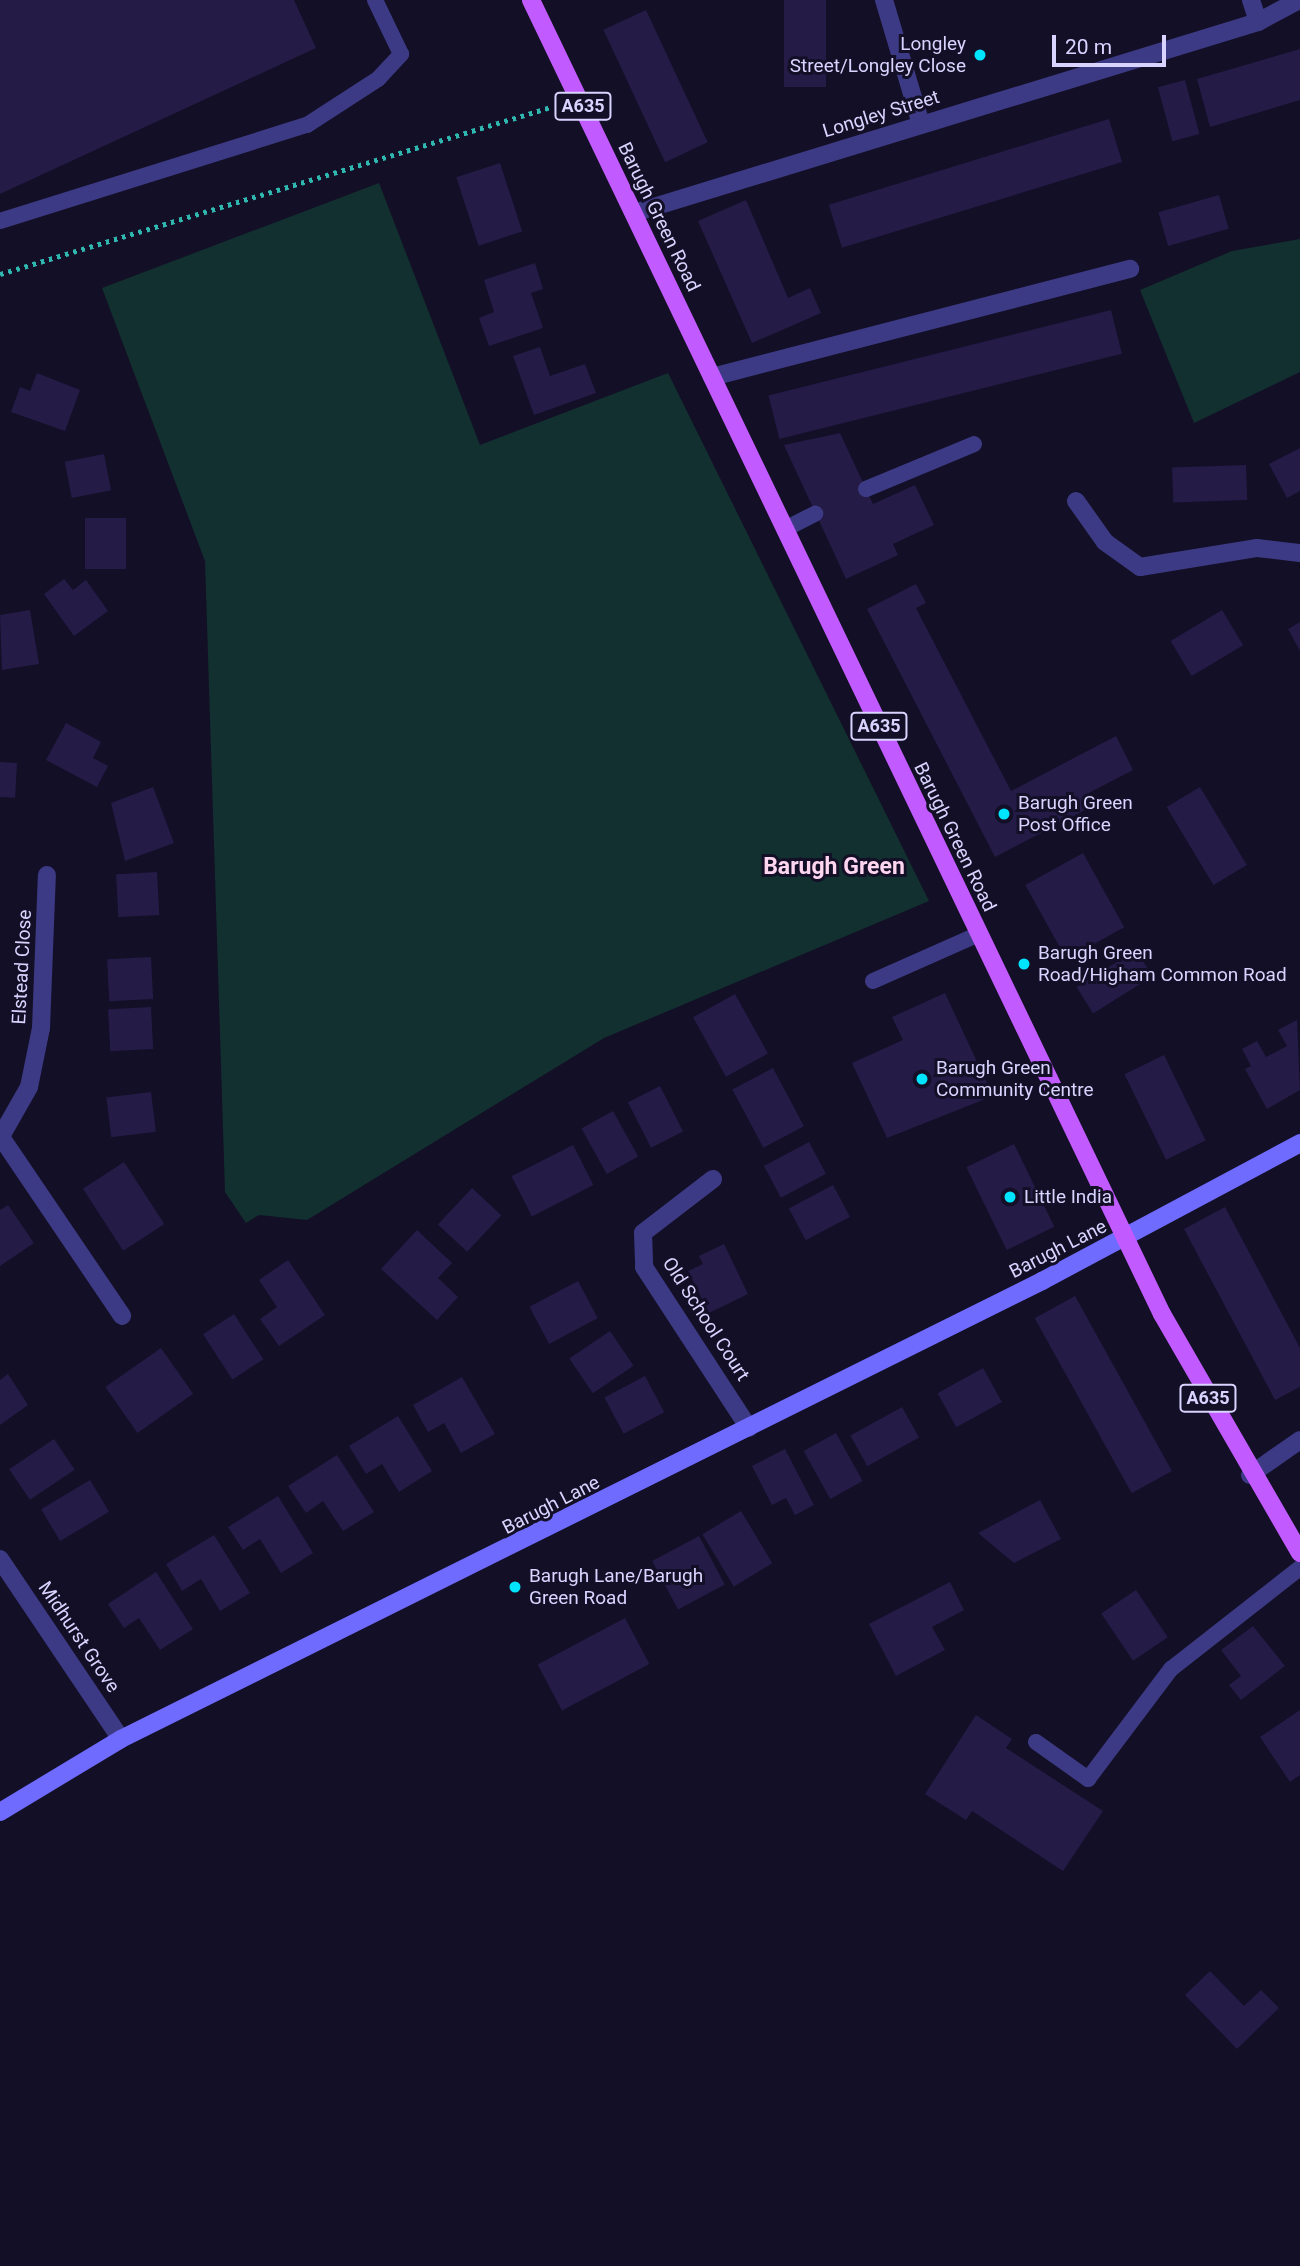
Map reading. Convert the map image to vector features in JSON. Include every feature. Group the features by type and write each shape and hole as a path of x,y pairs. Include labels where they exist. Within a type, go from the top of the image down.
{"main road":[{"name":"Barugh Green Road","path":"531,0 1125,1239"},
{"name":"Barugh Lane","path":"0,1812 121,1739 1125,1239 1300,1143"},
{"name":"A635","path":"1125,1239 1250,1475 1300,1553"}],"street":[{"path":"884,0 921,124"},
{"path":"1251,0 1258,22"},
{"name":"Longley Street","path":"634,213 1258,22 1299,0"},
{"path":"712,377 1130,269"},
{"path":"1076,500 1105,542 1140,567 1257,548 1300,553"},
{"name":"Elstead Close","path":"47,875 41,1028 29,1087 1,1137 122,1316"},
{"name":"Old School Court","path":"713,1179 643,1233 644,1267 749,1428"},
{"path":"1250,1475 1300,1440"},
{"name":"Midhurst Grove","path":"0,1559 121,1739"}],"lane":[{"path":"0,221 307,125 378,79 401,54 375,0"},
{"path":"866,489 974,444"},
{"path":"785,529 815,514"},
{"path":"873,981 979,934"},
{"path":"1035,1742 1088,1779 1171,1669 1300,1567"}],"path":[{"path":"0,275 579,99"}],"green space":[{"path":"379,183 480,445 668,373 929,901 604,1038 307,1220 259,1215 246,1223 225,1192 205,561 102,288"},
{"path":"1300,239 1300,372 1194,423 1140,290 1232,251"}],"building":[{"path":"0,0 294,0 316,48 0,194"},
{"path":"784,0 826,0 826,87 784,87"},
{"path":"646,10 708,142 665,162 603,30"},
{"path":"1300,49 1300,100 1210,127 1197,79"},
{"path":"1185,80 1199,134 1172,141 1158,87"},
{"path":"1109,119 1122,162 842,248 829,205"},
{"path":"500,163 522,231 479,246 456,177"},
{"path":"1219,195 1229,229 1168,246 1158,212"},
{"path":"746,200 788,298 810,288 821,313 752,343 698,221"},
{"path":"535,263 543,289 531,293 543,328 489,346 479,318 494,312 484,280"},
{"path":"1111,310 1122,354 779,439 768,395"},
{"path":"540,347 550,376 585,364 596,393 534,415 513,356"},
{"path":"37,373 80,390 65,431 11,412 20,387 30,391"},
{"path":"840,433 873,504 915,485 934,525 893,544 898,555 846,579 784,445"},
{"path":"1300,448 1300,491 1287,498 1269,464"},
{"path":"104,454 111,490 72,498 65,462"},
{"path":"1246,465 1247,500 1173,503 1172,468"},
{"path":"85,518 126,518 126,569 85,569"},
{"path":"64,579 73,590 86,580 108,611 74,636 44,594"},
{"path":"916,584 926,603 916,608 1011,791 1116,736 1133,770 1083,796 1089,808 995,857 867,609"},
{"path":"30,610 39,664 2,670 0,615"},
{"path":"1222,610 1243,645 1192,676 1171,641"},
{"path":"1300,622 1300,651 1288,629"},
{"path":"66,723 101,742 93,758 108,766 97,787 46,760"},
{"path":"0,762 17,763 15,798 0,797"},
{"path":"153,787 174,843 125,861 111,803"},
{"path":"1200,787 1247,865 1213,885 1167,807"},
{"path":"1083,853 1124,927 1066,959 1025,885"},
{"path":"157,872 159,915 118,917 116,874"},
{"path":"1136,950 1152,976 1093,1013 1077,987"},
{"path":"151,957 153,999 109,1001 107,959"},
{"name":"Barugh Green Community Centre","path":"945,993 993,1096 887,1138 852,1063 903,1040 892,1017"},
{"path":"735,994 768,1053 726,1077 693,1017"},
{"path":"151,1007 153,1049 110,1051 108,1009"},
{"path":"1297,1020 1300,1090 1267,1109 1245,1069 1251,1066 1242,1049 1257,1041 1266,1057 1287,1046 1278,1030"},
{"path":"1164,1055 1206,1140 1166,1160 1124,1074"},
{"path":"773,1068 804,1126 763,1148 732,1090"},
{"path":"660,1086 683,1131 651,1148 628,1102"},
{"path":"151,1092 156,1132 111,1137 106,1097"},
{"path":"613,1111 638,1156 607,1174 582,1128"},
{"path":"809,1142 826,1174 781,1198 764,1166"},
{"name":"Little India","path":"1014,1144 1054,1227 1007,1250 966,1167"},
{"path":"573,1145 593,1185 532,1216 512,1176"},
{"path":"124,1162 164,1224 123,1251 83,1189"},
{"path":"833,1185 850,1217 806,1240 789,1208"},
{"path":"472,1188 501,1215 467,1252 438,1225"},
{"path":"8,1205 34,1243 0,1266 0,1210"},
{"path":"1225,1207 1300,1348 1300,1387 1275,1400 1184,1229"},
{"path":"417,1230 452,1263 438,1278 458,1297 437,1320 381,1269"},
{"path":"724,1244 748,1294 709,1313 688,1271 703,1264 699,1256"},
{"path":"288,1260 325,1315 279,1346 260,1319 277,1307 259,1280"},
{"path":"578,1281 598,1318 549,1344 529,1307"},
{"path":"1075,1296 1172,1471 1132,1493 1035,1318"},
{"path":"234,1314 263,1359 232,1379 203,1334"},
{"path":"610,1331 633,1366 593,1393 569,1358"},
{"path":"161,1348 193,1394 137,1433 105,1387"},
{"path":"983,1368 1002,1402 956,1427 938,1393"},
{"path":"8,1374 28,1405 0,1425 0,1380"},
{"path":"645,1376 664,1412 624,1434 604,1398"},
{"path":"462,1377 495,1434 461,1453 444,1423 428,1432 413,1405"},
{"path":"902,1407 919,1438 867,1466 850,1436"},
{"path":"398,1416 432,1471 399,1492 382,1464 366,1474 349,1446"},
{"path":"836,1433 863,1481 830,1499 804,1451"},
{"path":"54,1439 75,1470 30,1500 9,1469"},
{"path":"785,1449 814,1505 795,1515 786,1498 772,1505 752,1466"},
{"path":"337,1455 374,1512 343,1531 323,1501 306,1513 288,1486"},
{"path":"90,1480 109,1512 60,1541 41,1509"},
{"path":"278,1496 313,1553 281,1573 260,1539 243,1550 228,1527"},
{"path":"1040,1500 1061,1539 1014,1563 978,1533"},
{"path":"741,1511 772,1563 734,1586 702,1534"},
{"path":"214,1535 250,1593 220,1611 201,1579 182,1591 166,1564"},
{"path":"699,1536 725,1585 678,1609 652,1561"},
{"path":"156,1572 193,1629 160,1650 139,1618 124,1628 108,1604"},
{"path":"950,1582 964,1610 932,1627 945,1650 896,1676 869,1624"},
{"path":"1136,1590 1168,1637 1133,1661 1101,1613"},
{"path":"625,1618 649,1664 562,1710 538,1664"},
{"path":"1253,1626 1285,1666 1241,1700 1229,1685 1241,1676 1221,1650"},
{"path":"1300,1710 1300,1775 1290,1782 1260,1737"},
{"path":"976,1715 1012,1739 1006,1748 1103,1811 1063,1871 972,1811 966,1820 925,1794"},
{"path":"1210,1971 1244,2006 1261,1990 1279,2008 1237,2049 1185,1995"}],"place":[{"name":"Longley Street/Longley Close","path":"980,55"},
{"name":"Barugh Green Post Office","path":"1004,814"},
{"name":"Barugh Green Road/Higham Common Road","path":"1024,964"},
{"name":"Barugh Green Community Centre","path":"922,1079"},
{"name":"Little India","path":"1010,1197"},
{"name":"Barugh Lane/Barugh Green Road","path":"515,1587"}],"district":[{"name":"Barugh Green","path":"834,867"}]}
